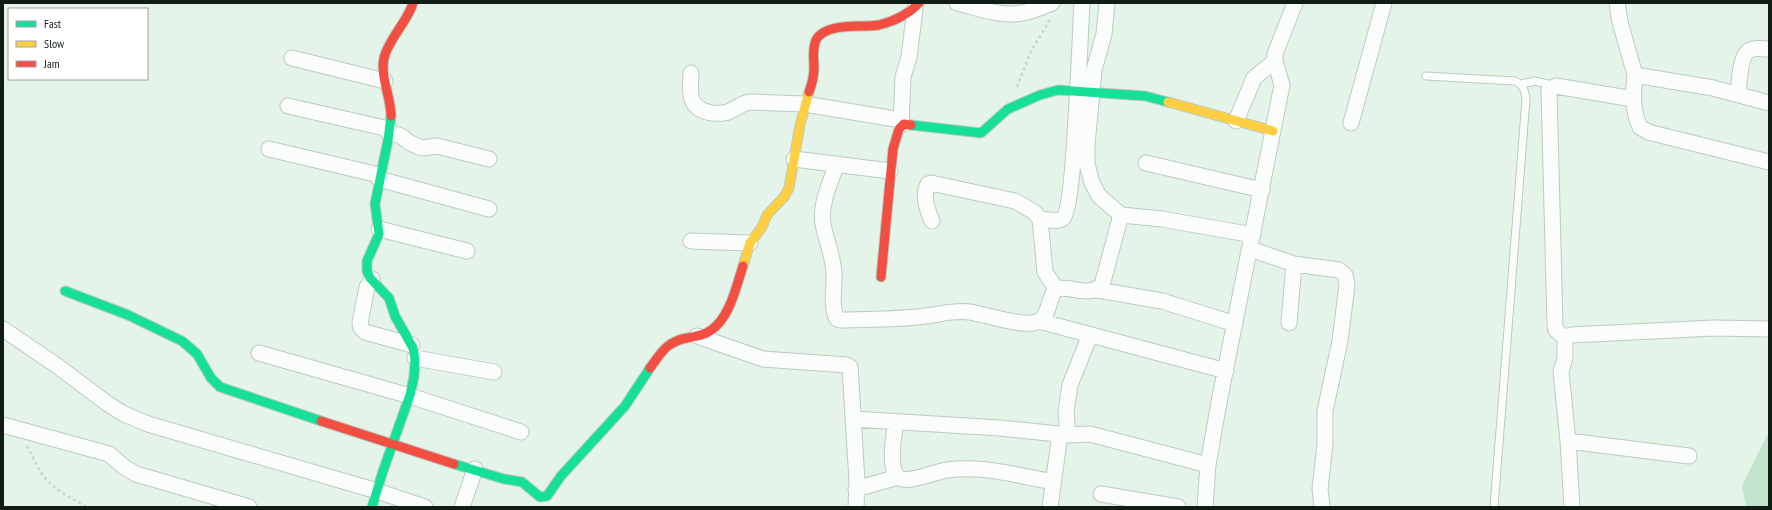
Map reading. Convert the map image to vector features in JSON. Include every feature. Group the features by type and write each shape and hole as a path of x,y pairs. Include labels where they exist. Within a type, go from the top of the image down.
{"street":[{"path":"372,507 410,396 415,371 414,351 395,315 388,296 372,280 367,272 367,258 377,238 379,229 375,215 379,177 389,131 391,113 382,69 384,56 413,3"},
{"path":"957,3 1000,14 1052,10"},
{"path":"1082,3 1086,164 1092,183 1099,196 1121,215 1162,219 1251,242 1294,264 1339,270 1345,275 1347,285 1340,341 1325,410 1326,444 1320,489 1322,507"},
{"path":"1040,219 1058,220 1063,219 1065,215 1070,194 1084,92 1104,34 1107,3"},
{"path":"1205,507 1208,465 1282,85 1275,61 1275,54 1295,3"},
{"path":"1351,123 1384,3"},
{"path":"1617,3 1620,22 1635,75 1633,99 1636,119 1640,127 1648,132 1769,162"},
{"path":"546,502 546,496 561,476 625,406 664,348 682,339 705,334 712,330 724,315 733,296 750,242 762,228 767,215 787,192 805,104 813,79 815,42 819,36 826,30 834,28 866,27 884,23 907,15 917,6"},
{"path":"880,277 890,171 896,137 901,123 902,77 909,57 917,6"},
{"path":"1738,94 1742,60 1746,53 1750,50 1769,49"},
{"path":"292,58 385,82"},
{"path":"1236,121 1254,78 1275,61"},
{"path":"692,73 690,89 691,100 695,105 708,112 727,113 745,103 750,102 805,104 901,123 981,133 1008,109 1040,95 1058,90 1144,96 1274,131"},
{"path":"1635,75 1713,88 1769,102"},
{"path":"1572,507 1568,441 1561,372 1565,358 1565,338 1556,330 1554,317 1548,94 1549,90 1556,86 1633,99"},
{"path":"288,106 389,131 422,148 438,146 489,159"},
{"path":"269,149 379,177 489,209"},
{"path":"794,159 890,171"},
{"path":"1146,163 1262,190"},
{"path":"837,164 826,192 823,208 823,224 834,264 833,307 837,319 925,316 950,311 972,312 998,319 1031,323 1039,322 1226,371"},
{"path":"932,221 926,207 925,198 928,184 1016,202 1034,212 1040,219 1045,272 1056,289"},
{"path":"1098,290 1102,285 1121,215"},
{"path":"379,229 467,251"},
{"path":"691,241 750,242"},
{"path":"1289,323 1294,264"},
{"path":"372,280 367,287 360,323 361,328 365,332 414,351 494,372"},
{"path":"1039,322 1044,317 1056,289"},
{"path":"1056,289 1098,290 1162,301 1235,324"},
{"path":"65,291 104,304 187,344 197,352 213,380 220,387 393,445 508,480 522,482 546,502"},
{"path":"1565,338 1571,335 1707,328 1769,329"},
{"path":"3,329 124,414 148,424 377,490 425,507"},
{"path":"1050,507 1064,435 1070,384 1090,335"},
{"path":"697,336 762,359 847,365 850,367 856,507"},
{"path":"259,353 410,396 521,432"},
{"path":"853,419 1000,428 1064,435 1090,434 1208,465"},
{"path":"896,422 892,448 893,460 898,477"},
{"path":"3,425 109,454 124,467 136,474 249,507"},
{"path":"1568,441 1689,456"},
{"path":"856,489 898,477 913,479 946,470 976,469 1054,482"},
{"path":"462,507 475,470"},
{"path":"1101,494 1178,507"}],"lane":[{"path":"1426,76 1515,81 1521,84 1525,90 1526,99 1494,507"},
{"path":"1521,84 1535,81 1556,86"}],"path":[{"path":"1016,88 1031,51 1052,10"},
{"path":"18,429 42,474 52,485 67,496 87,507"}],"green space":[{"path":"1769,431 1769,507 1746,507 1742,486"}],"traffic: fast":[{"path":"911,125 981,133 1008,109 1040,95 1058,90 1145,96 1168,102"},
{"path":"372,507 410,395 414,377 415,359 413,348 395,316 389,298 370,278 367,271 367,261 379,234 375,204 388,140 391,116"},
{"path":"65,291 128,315 182,341 197,354 211,378 220,387 321,421"},
{"path":"454,464 504,479 522,482 540,497 547,496 561,476 625,406 650,368"}],"traffic: slow":[{"path":"743,266 750,243 762,227 767,215 784,197 789,188 800,125 809,92"},
{"path":"1168,102 1273,131"}],"traffic: jam":[{"path":"391,116 391,109 383,72 384,58 386,51 407,17 413,3"},
{"path":"809,92 814,74 814,47 816,40 821,34 827,30 835,28 879,25 906,14 919,3"},
{"path":"881,277 893,149 899,129 904,124 911,125"},
{"path":"650,368 669,345 680,340 705,334 717,325 723,318 731,302 743,266"},
{"path":"321,421 454,464"}]}
